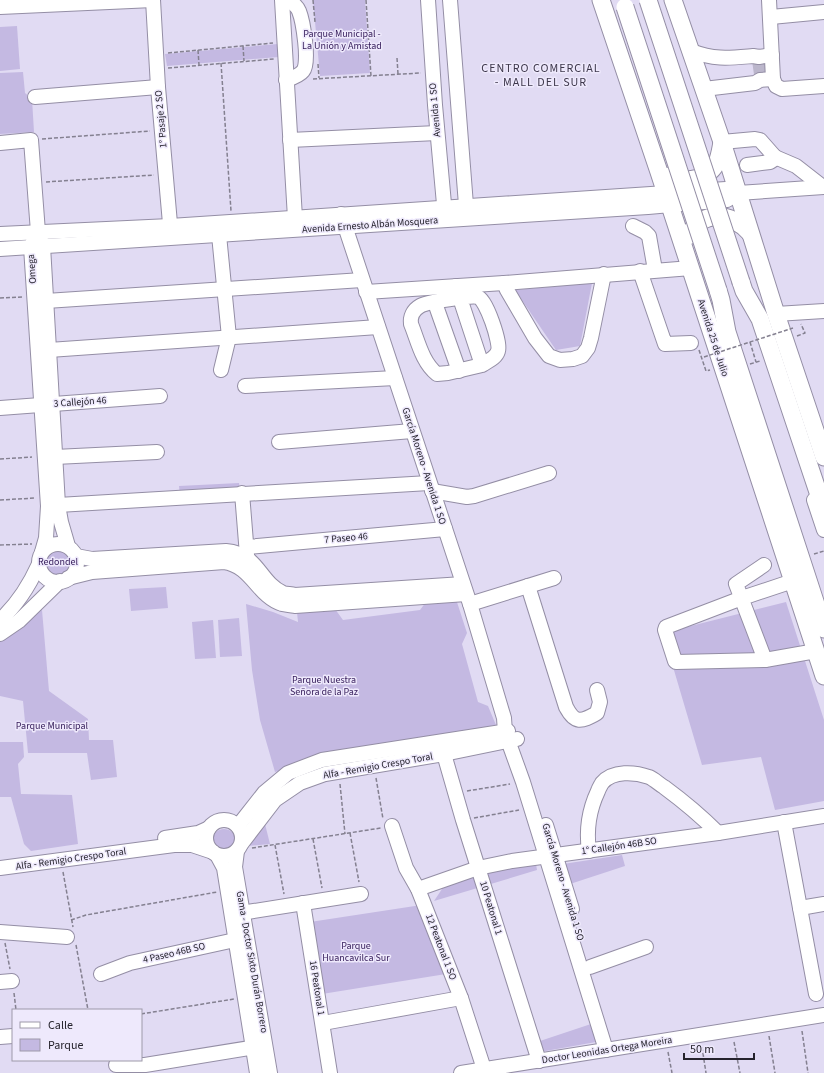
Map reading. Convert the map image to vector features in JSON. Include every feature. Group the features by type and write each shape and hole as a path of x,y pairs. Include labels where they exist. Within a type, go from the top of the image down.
{"main road":[{"name":"Avenida 25 de Julio","path":"601,0 691,268 824,676"},
{"name":"Avenida 25 de Julio","path":"648,0 743,286 760,319 824,510"},
{"path":"673,0 722,142 776,314 824,457"},
{"name":"Avenida 25 de Julio","path":"624,3 720,295 727,332 824,629"},
{"path":"657,165 666,174 677,180 693,180 708,173 716,164 722,142"},
{"path":"685,250 685,243 693,228 699,223 714,217 730,218 738,221 750,233"},
{"path":"816,486 817,436"},
{"path":"769,507 772,468"}],"street":[{"path":"9,4 153,0"},
{"name":"1° Pasaje 2 SO","path":"153,0 158,87 170,232"},
{"path":"282,0 295,218"},
{"path":"286,80 303,72 306,59 302,18 295,4 288,0"},
{"name":"Avenida 1 SO","path":"428,0 437,133 445,214"},
{"path":"450,0 466,205"},
{"path":"769,0 771,17 763,57 769,81"},
{"path":"771,17 824,12"},
{"path":"691,51 715,58 753,56 763,57"},
{"path":"704,89 769,81 824,86"},
{"path":"35,97 158,87"},
{"path":"290,140 437,133"},
{"path":"722,142 755,139 760,140 774,156 796,166 823,187"},
{"path":"0,142 31,140 38,232"},
{"path":"747,165 770,162 773,160 774,156"},
{"name":"Avenida Ernesto Albán Mosquera","path":"0,234 38,232 170,232 219,235 343,221 668,199 726,189 738,193 823,187"},
{"name":"Avenida Ernesto Albán Mosquera","path":"445,214 466,205 668,199"},
{"name":"Avenida Ernesto Albán Mosquera","path":"0,249 37,247 170,232 231,221 295,218 343,221"},
{"name":"García Moreno - Avenida 1 SO","path":"343,221 445,529 504,718 590,967 610,1050"},
{"path":"633,226 645,232 649,236 655,270"},
{"name":"Omega","path":"38,232 37,247 53,501 72,551"},
{"path":"219,235 229,337 221,370"},
{"path":"40,299 225,289 364,286 458,292 479,297 488,310 499,349 495,356 482,365 448,374 437,374 431,370 426,361 410,319 415,310 420,306 435,303 458,292 504,283 691,268"},
{"path":"640,271 662,347 695,345"},
{"path":"504,283 535,338 549,356 560,360 573,359 582,356 588,348 604,274"},
{"name":"Avenida 25 de Julio","path":"743,286 756,362 824,609"},
{"path":"458,292 482,365"},
{"name":"Avenida 25 de Julio","path":"720,295 756,362 824,530"},
{"name":"Omega","path":"40,299 49,350 46,405"},
{"path":"435,303 459,371"},
{"path":"776,314 824,311"},
{"path":"49,350 378,327"},
{"path":"245,386 395,378"},
{"name":"3 Callejón 46","path":"0,408 160,396"},
{"path":"279,442 412,431"},
{"path":"50,457 157,452"},
{"path":"53,501 431,487 467,497 549,473"},
{"path":"242,494 247,552 277,589 284,593 295,595 466,594"},
{"name":"Omega","path":"0,620 18,601 27,588 42,553 47,523 53,501"},
{"name":"7 Paseo 46","path":"247,552 445,529"},
{"path":"247,552 226,551 92,559 57,544 46,548 42,553 41,570 49,579 64,580 92,572 224,562 232,563 245,570 262,591 272,599 282,604 295,606 466,594 528,586 554,578"},
{"path":"0,634 19,621 64,580 73,574 77,562 72,551"},
{"path":"764,565 736,584 765,660"},
{"path":"793,581 742,598 666,627 665,630 675,661 765,660 816,651"},
{"path":"528,586 564,700 571,716 576,719 583,719 597,713 600,702 597,690"},
{"name":"García Moreno - Avenida 1 SO","path":"511,735 531,808 551,856 610,1050"},
{"name":"Alfa - Remigio Crespo Toral","path":"240,847 275,800 300,783 325,774 444,754 511,735"},
{"name":"Alfa - Remigio Crespo Toral","path":"238,826 264,793 288,772 322,760 511,735"},
{"name":"10 Peatonal 1","path":"444,754 478,868 545,1065"},
{"path":"589,850 587,837 588,821 602,782 613,776 626,772 650,777 678,797 718,833"},
{"name":"1° Callejón 46B SO","path":"418,889 478,868 589,850 718,833 824,816"},
{"path":"228,820 238,826 242,837 240,847 228,856 215,854 209,848 206,838 209,828 216,822 228,820"},
{"path":"784,822 816,994"},
{"name":"12 Peatonal 1 SO","path":"388,827 406,868 418,889 461,998 484,1069"},
{"name":"Alfa - Remigio Crespo Toral","path":"0,868 60,860 173,841 209,828"},
{"name":"Alfa - Remigio Crespo Toral","path":"0,861 173,841 192,845 215,854"},
{"name":"Gama - Doctor Sixto Durán Borrero","path":"240,847 235,867 238,914 259,1047 257,1073"},
{"name":"Gama - Doctor Sixto Durán Borrero","path":"215,854 224,868 238,914"},
{"path":"238,914 361,894"},
{"name":"16 Peatonal 1","path":"303,903 330,1073"},
{"path":"800,908 824,904"},
{"path":"0,932 72,936"},
{"name":"Gama - Doctor Sixto Durán Borrero","path":"242,939 244,998 259,1047 270,1073"},
{"name":"4 Paseo 46B SO","path":"101,974 130,963 242,939"},
{"path":"590,967 646,947"},
{"path":"322,1023 461,998"},
{"name":"Doctor Leonidas Ortega Moreira","path":"461,1073 484,1069 545,1065 610,1050 824,1015"},
{"path":"0,1037 12,1036"},
{"path":"116,1065 145,1065 259,1047"}],"path":[{"path":"366,0 371,76"},
{"path":"162,53 279,43"},
{"path":"242,46 244,61"},
{"path":"198,50 199,65"},
{"path":"162,68 280,58"},
{"path":"397,58 398,75"},
{"path":"221,63 231,221"},
{"path":"313,78 398,75 427,72"},
{"path":"31,140 162,130"},
{"path":"34,183 165,175"},
{"path":"0,298 40,299"},
{"path":"703,357 793,328"},
{"path":"750,342 756,362"},
{"path":"695,345 703,357 706,371"},
{"path":"0,459 50,457"},
{"path":"0,500 53,501"},
{"path":"0,545 42,553"},
{"path":"240,847 255,848 388,827 374,766"},
{"path":"338,772 346,834"},
{"path":"455,793 523,782"},
{"path":"463,820 531,808"},
{"path":"350,833 361,894"},
{"path":"313,839 324,900"},
{"path":"275,845 286,906"},
{"path":"60,860 71,920 72,936 88,1009"},
{"path":"71,920 86,915 217,892"},
{"path":"142,1014 244,998"},
{"path":"800,1019 808,1073"},
{"path":"767,1024 775,1073"},
{"path":"732,1030 740,1073"},
{"path":"700,1035 706,1073"},
{"path":"666,1041 672,1073"}],"green space":[{"name":"Parque Municipal - La Unión y Amistad","path":"313,0 365,0 370,73 320,76"},
{"path":"17,26 20,69 0,71 0,27"},
{"path":"278,44 279,57 167,66 165,54"},
{"path":"23,72 25,93 32,99 34,132 0,134 0,73"},
{"path":"592,283 580,346 556,350 515,290"},
{"path":"239,483 240,492 180,496 179,486"},
{"name":"Redondel","path":"58,549 67,553 71,562 67,571 58,575 49,571 45,562 49,553"},
{"path":"166,587 168,608 131,611 129,589"},
{"name":"Parque Nuestra Señora de la Paz","path":"456,599 467,633 462,644 478,702 488,706 496,725 324,756 275,772 260,720 252,670 246,604 273,612 298,622 297,612 335,609 343,620 420,610 426,602"},
{"path":"786,602 824,720 824,801 775,810 761,757 702,765 663,633"},
{"name":"Parque Municipal","path":"42,610 49,691 88,719 89,740 113,740 117,777 91,780 87,753 28,753 23,701 0,696 0,640"},
{"path":"239,618 242,656 220,657 218,620"},
{"path":"213,620 216,658 195,659 192,622"},
{"path":"0,742 23,742 24,757 18,764 21,794 72,795 78,844 31,851 24,844 11,797 0,797"},
{"path":"265,824 270,844 247,846"},
{"path":"224,829 233,832 236,841 233,850 224,853 215,850 212,841 215,832"},
{"path":"622,855 625,866 570,884 563,864"},
{"path":"536,864 537,870 434,901 442,889 445,879"},
{"name":"Parque Huancavilca Sur","path":"428,904 446,974 322,994 310,922"},
{"path":"591,1024 596,1042 540,1052 537,1042"}],"tunnel":[{"path":"759,60 761,74"}],"district":[{"name":"CENTRO COMERCIAL - MALL DEL SUR","path":"541,75"}]}
